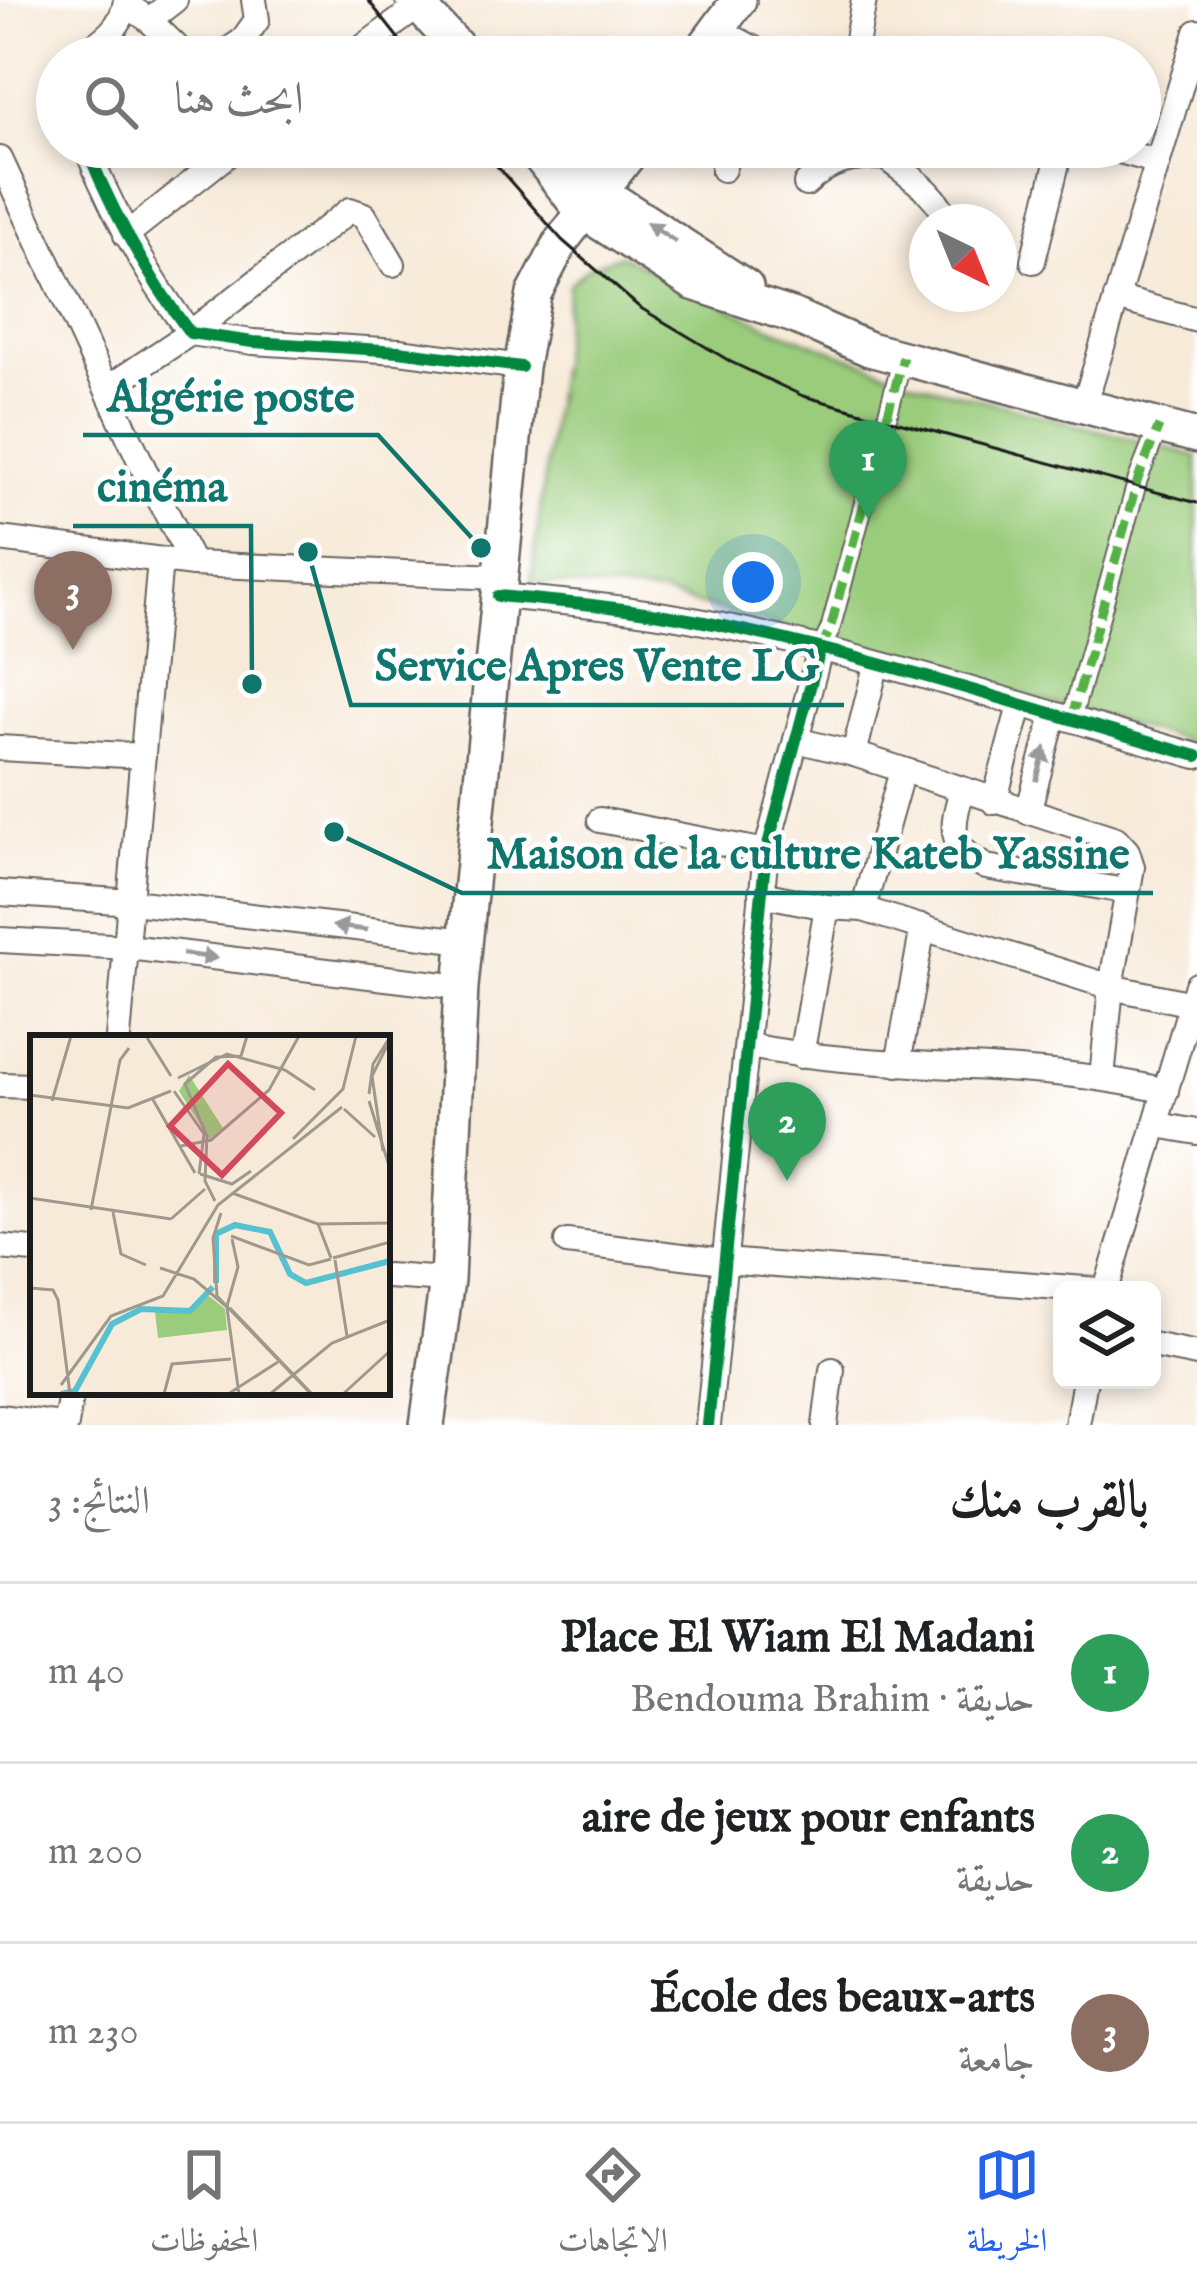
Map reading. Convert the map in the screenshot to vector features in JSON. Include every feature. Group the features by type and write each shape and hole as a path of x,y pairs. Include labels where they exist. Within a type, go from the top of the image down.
{"main road":[{"path":"711,36 739,0"},
{"path":"414,4 445,36"},
{"path":"555,168 693,283 794,316 869,349 1197,436"},
{"path":"570,168 591,201"},
{"path":"427,1425 447,1280 461,987 520,367 534,294 566,232 617,168"}],"street":[{"path":"109,36 134,8 175,0"},
{"path":"246,36 257,20 254,0"},
{"path":"858,36 864,0"},
{"path":"375,36 414,4"},
{"path":"134,8 164,36"},
{"path":"1161,154 1189,84 1197,32"},
{"path":"0,159 148,478 193,564"},
{"path":"96,168 126,235 190,333 520,367"},
{"path":"126,235 211,168"},
{"path":"806,184 822,168"},
{"path":"903,168 938,204"},
{"path":"1033,261 1056,168"},
{"path":"1084,406 1156,168"},
{"path":"108,388 190,333 350,211 364,214 393,264"},
{"path":"1117,298 1197,320"},
{"path":"708,1425 766,852 903,356"},
{"path":"1028,812 1159,426"},
{"path":"0,539 193,564 499,586 627,608 820,650 1197,756"},
{"path":"118,1035 160,560"},
{"path":"854,754 876,666"},
{"path":"994,802 1019,706"},
{"path":"796,740 854,754 1116,839 1127,851 1132,867 1111,987 1102,1078"},
{"path":"0,748 143,756"},
{"path":"863,909 902,771"},
{"path":"962,791 953,837 972,860 986,867 1125,891"},
{"path":"600,820 766,852"},
{"path":"0,893 131,902 466,941"},
{"path":"760,894 863,909 1111,987 1194,995 1158,1125 1105,1281"},
{"path":"801,1056 827,907"},
{"path":"898,1064 923,927"},
{"path":"0,940 128,947 461,987"},
{"path":"749,1046 801,1056 1102,1078 1166,1091"},
{"path":"0,1085 30,1087"},
{"path":"1158,1125 1197,1132"},
{"path":"567,1242 724,1261 1053,1286"},
{"path":"0,1247 30,1250"},
{"path":"390,1276 447,1280"},
{"path":"1161,1347 1197,1354"},
{"path":"825,1425 832,1370"},
{"path":"1077,1425 1083,1389"},
{"path":"0,1417 63,1425 70,1395"}],"green space":[{"path":"621,255 772,328 919,383 1197,456 1197,744 661,594 531,582 569,284 590,266"}],"tram line":[{"path":"368,0 396,36"},
{"path":"499,168 562,240 639,307 733,363 803,396 1197,503"}],"marked path":[{"path":"820,650 830,630 903,357"},
{"path":"1071,720 1138,479 1159,426"}],"cycle path":[{"path":"95,168 132,243 190,333 521,367"},
{"path":"498,596 649,612 762,634 1197,756"},
{"path":"708,1425 766,852 820,650"}],"place":[{"name":"Place El Wiam El Madani","path":"868,519"},
{"name":"Algérie poste","path":"481,548"},
{"name":"Service Apres Vente LG","path":"308,552"},
{"name":"École des beaux-arts","path":"73,650"},
{"name":"cinéma","path":"252,684"},
{"name":"Maison de la culture Kateb Yassine","path":"334,832"},
{"name":"aire de jeux pour enfants","path":"787,1181"}]}
